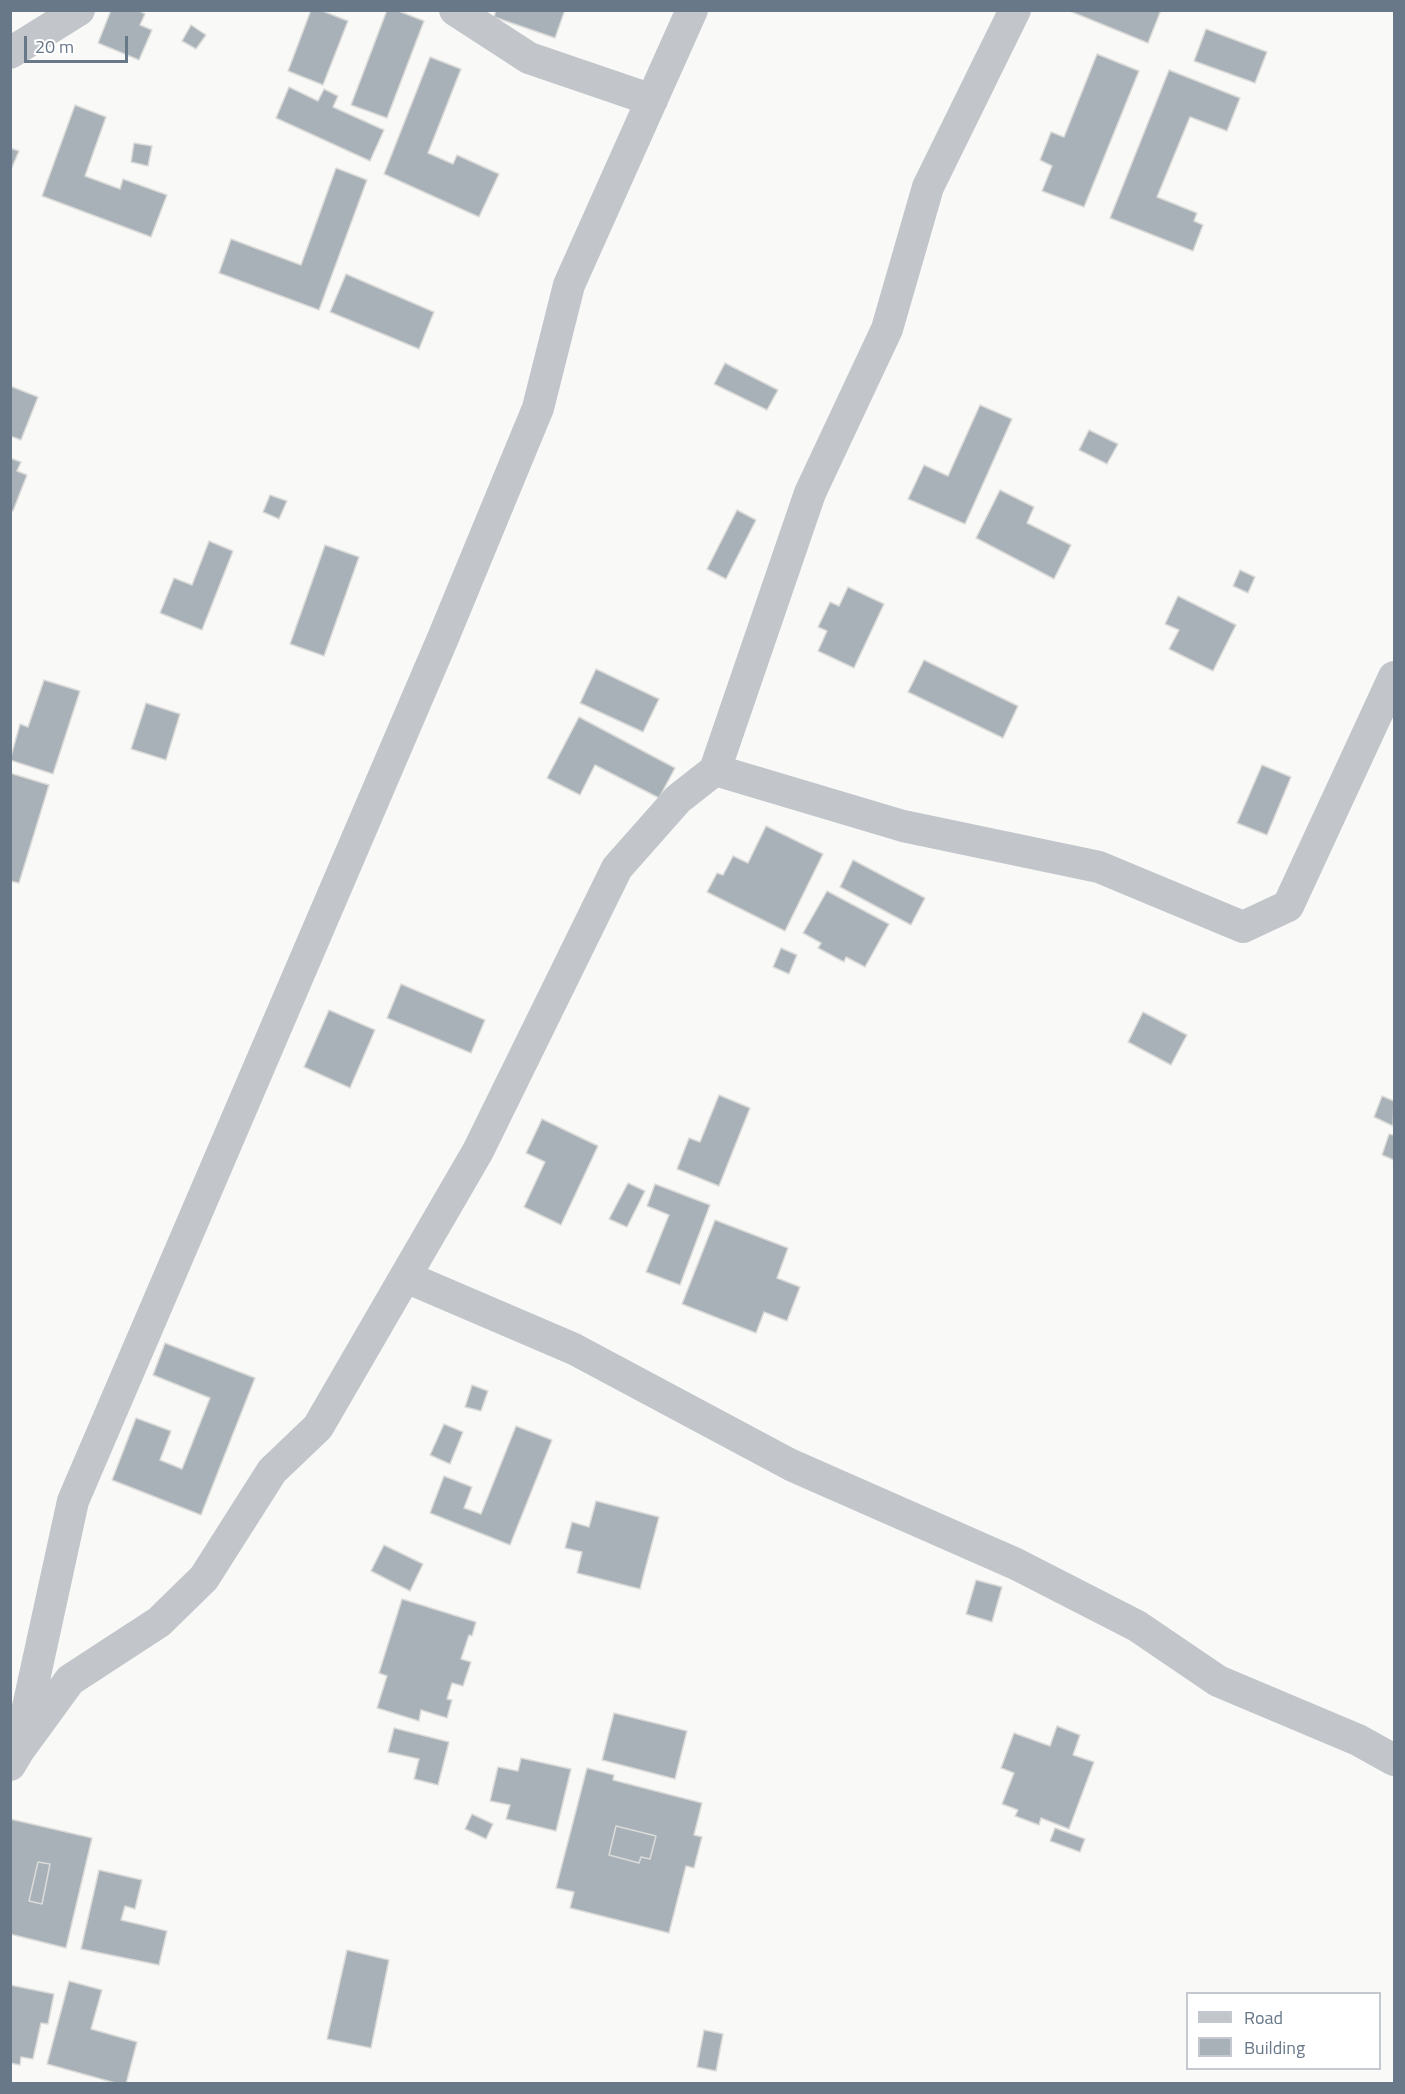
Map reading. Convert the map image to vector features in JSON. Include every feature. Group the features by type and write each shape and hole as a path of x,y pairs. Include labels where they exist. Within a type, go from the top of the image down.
{"street":[{"path":"10,53 79,10"},
{"path":"455,10 529,58 652,100"},
{"path":"15,1757 73,1501 516,463 538,408 569,285 692,10"},
{"path":"15,1757 70,1680 159,1622 204,1578 272,1471 318,1427 478,1151 617,868 678,799 715,770 810,493 887,329 928,187 1015,10"},
{"path":"715,770 903,826 1099,867 1243,927 1288,906 1395,676"},
{"path":"406,1276 574,1349 791,1465 1016,1564 1137,1626 1218,1682 1358,1740 1395,1760"}],"building":[{"path":"111,10 138,10 145,14 140,25 152,30 139,60 98,43"},
{"path":"311,10 320,10 348,21 323,85 288,71"},
{"path":"387,10 396,10 424,21 387,118 351,105"},
{"path":"496,10 565,10 555,38 494,17"},
{"path":"1067,10 1161,10 1148,43"},
{"path":"191,25 206,35 196,49 182,41"},
{"path":"1206,29 1267,52 1255,83 1194,61"},
{"path":"1097,54 1139,71 1084,207 1042,191 1052,166 1040,160 1051,132 1064,137"},
{"path":"430,57 461,69 428,153 453,164 457,155 499,174 479,217 384,174"},
{"path":"1169,70 1240,98 1227,131 1190,117 1157,197 1197,213 1194,221 1203,225 1193,251 1110,218"},
{"path":"289,87 318,101 324,89 338,96 333,107 384,130 370,161 276,118"},
{"path":"75,105 106,117 85,176 120,189 123,179 167,195 151,237 42,196"},
{"path":"134,143 152,146 148,166 131,162"},
{"path":"10,148 19,151 10,172"},
{"path":"336,168 367,180 319,310 219,273 231,239 301,265"},
{"path":"346,274 434,312 419,349 330,312"},
{"path":"725,363 778,390 767,410 714,384"},
{"path":"10,386 38,397 21,440 10,436"},
{"path":"980,405 1012,419 965,524 908,499 924,465 948,476"},
{"path":"1089,430 1118,444 1107,464 1079,450"},
{"path":"10,458 21,462 17,471 27,475 13,511 10,510"},
{"path":"1000,490 1034,507 1027,523 1071,545 1054,579 976,538"},
{"path":"270,495 287,501 279,519 263,512"},
{"path":"737,510 756,520 726,579 707,569"},
{"path":"209,541 233,551 202,630 160,613 174,578 192,585"},
{"path":"325,545 359,557 324,656 290,644"},
{"path":"1240,570 1255,577 1248,593 1233,586"},
{"path":"848,587 884,604 854,668 818,651 827,631 818,627 830,602 839,606"},
{"path":"1178,596 1236,625 1213,671 1169,649 1179,630 1165,624"},
{"path":"924,660 1018,706 1003,738 908,692"},
{"path":"596,669 659,699 643,732 580,703"},
{"path":"44,680 80,691 53,774 10,760 20,724 28,727"},
{"path":"146,703 180,714 166,760 131,749"},
{"path":"579,717 675,768 659,798 595,765 580,795 547,778"},
{"path":"1262,765 1291,777 1267,835 1237,823"},
{"path":"10,773 49,785 19,883 10,881"},
{"path":"766,826 823,854 785,931 707,892 717,873 723,875 733,856 748,863"},
{"path":"853,860 925,898 911,925 840,887"},
{"path":"827,891 889,924 865,967 846,957 844,962 818,948 821,943 803,933"},
{"path":"781,948 797,955 789,974 773,967"},
{"path":"401,984 485,1020 471,1053 387,1018"},
{"path":"329,1010 375,1030 350,1088 304,1067"},
{"path":"1143,1012 1187,1035 1171,1065 1128,1042"},
{"path":"719,1095 750,1108 719,1186 677,1169 689,1138 700,1142"},
{"path":"1382,1096 1394,1101 1393,1126 1374,1117"},
{"path":"542,1119 598,1146 561,1225 524,1207 545,1162 526,1153"},
{"path":"1389,1134 1394,1135 1394,1160 1382,1155"},
{"path":"628,1183 645,1191 627,1227 609,1219"},
{"path":"655,1184 710,1205 680,1285 646,1272 669,1215 647,1206"},
{"path":"715,1220 788,1248 777,1278 800,1287 787,1321 764,1312 756,1333 682,1304"},
{"path":"165,1343 255,1378 201,1515 112,1480 136,1418 171,1431 160,1460 182,1469 210,1398 153,1375"},
{"path":"472,1385 488,1391 481,1411 465,1407"},
{"path":"444,1424 463,1432 450,1464 430,1455"},
{"path":"516,1426 552,1440 510,1545 430,1513 444,1476 472,1487 464,1508 481,1514"},
{"path":"596,1501 659,1517 640,1589 577,1573 582,1552 565,1548 572,1522 589,1527"},
{"path":"384,1545 423,1564 410,1591 371,1571"},
{"path":"976,1580 1002,1587 992,1622 966,1614"},
{"path":"402,1599 476,1622 461,1659 471,1662 463,1686 452,1683 447,1699 452,1700 447,1718 421,1710 419,1721 377,1708 387,1676 379,1673"},
{"path":"614,1713 687,1731 675,1779 602,1760"},
{"path":"1057,1726 1080,1735 1073,1755 1094,1762 1069,1829 1041,1818 1039,1825 1015,1816 1018,1810 1002,1804 1014,1773 1001,1768 1014,1733 1050,1746"},
{"path":"394,1728 449,1742 438,1785 414,1779 419,1759 388,1752"},
{"path":"521,1758 571,1769 556,1831 506,1819 510,1805 490,1801 498,1767 518,1771"},
{"path":"587,1768 614,1775 613,1780 702,1803 694,1835 702,1837 694,1868 686,1866 669,1933 570,1908 574,1892 556,1888","holes":["616,1826 656,1836 650,1859 641,1857 639,1863 609,1855"]},
{"path":"472,1814 493,1824 486,1839 465,1829"},
{"path":"10,1819 92,1838 66,1948 10,1934","holes":["38,1862 50,1864 42,1904 29,1901"]},
{"path":"616,1826 656,1836 650,1859 641,1857 639,1863 609,1855"},
{"path":"1055,1828 1085,1839 1080,1852 1050,1841"},
{"path":"38,1862 50,1864 42,1904 29,1901"},
{"path":"99,1870 142,1880 135,1909 125,1906 121,1920 167,1931 159,1965 81,1949"},
{"path":"347,1950 389,1960 371,2048 327,2039"},
{"path":"69,1981 102,1990 91,2029 137,2042 126,2084 47,2064"},
{"path":"10,1985 54,1994 48,2024 41,2023 33,2059 21,2057 20,2065 10,2063"},
{"path":"704,2030 723,2034 716,2071 697,2067"}]}
